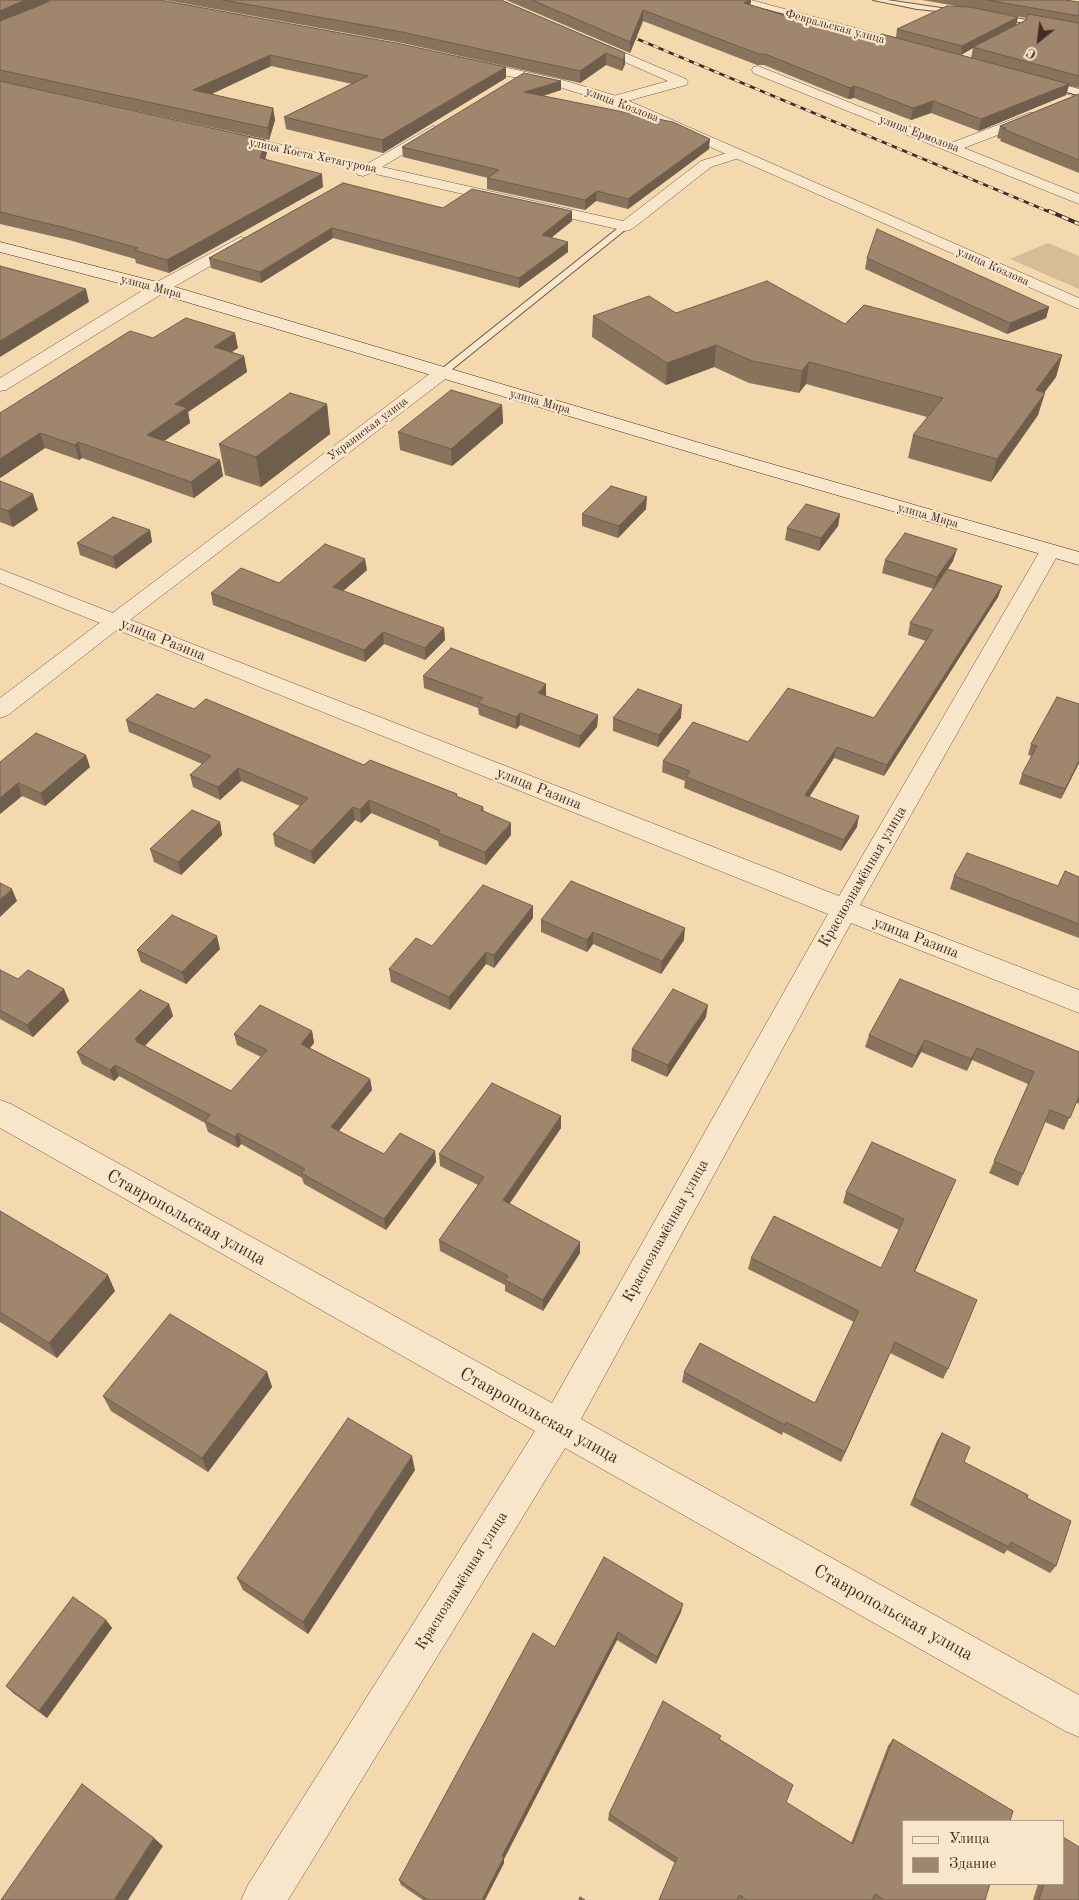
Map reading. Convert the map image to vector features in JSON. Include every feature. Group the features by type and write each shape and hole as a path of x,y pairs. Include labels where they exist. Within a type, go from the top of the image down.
{"street":[{"name":"Февральская улица","path":"737,0 758,2 922,50"},
{"path":"582,39 681,82 616,100"},
{"name":"улица Козлова","path":"457,61 585,90 616,100 1079,304"},
{"name":"улица Ермолова","path":"758,70 1079,199"},
{"path":"505,85 522,75"},
{"path":"1024,78 1079,92"},
{"path":"1061,104 1079,97"},
{"path":"953,147 1043,112"},
{"path":"354,178 446,122"},
{"name":"улица Коста Хетагурова","path":"215,134 626,226"},
{"name":"Украинская улица","path":"626,226 706,164 737,154"},
{"path":"0,386 159,288 252,235"},
{"name":"улица Мира","path":"0,247 159,288 442,373 1079,559"},
{"name":"Украинская улица","path":"0,710 114,620 442,373"},
{"name":"Краснознамённая улица","path":"263,1900 558,1426 844,910 1050,551"},
{"name":"улица Разина","path":"0,575 1079,1002"},
{"name":"Ставропольская улица","path":"0,1114 1079,1717"}],"lane":[{"path":"876,0 943,11 969,12"},
{"path":"1002,18 1079,31"},
{"path":"1010,19 1021,24 1021,28"},
{"name":"Украинская улица","path":"442,373 626,226"}],"shaded area":[{"path":"1048,243 1079,256 1079,289 1010,259"}],"building":[{"path":"0,0 25,0 0,11"},
{"path":"54,0 160,0 401,44 506,67 382,140 284,117 368,76 270,55 193,90 273,108 268,128 0,70 0,21"},
{"path":"223,0 501,0 625,53 623,60 606,53 580,71 402,32"},
{"path":"532,0 749,0 744,3 856,37 861,35 871,38 882,34 1069,84 981,119 933,101 913,108 855,86 850,88 765,54 759,54 643,10 630,42"},
{"path":"987,0 1065,0 1079,2 1079,16"},
{"path":"947,6 970,7 1018,17 962,46 897,29"},
{"path":"1028,14 1079,23 1079,76 973,47 1026,20"},
{"path":"524,73 561,81 524,92 673,122 710,139 628,199 597,191 585,200 487,178 499,170 402,147"},
{"path":"0,81 265,140 260,158 322,174 167,260 134,250 138,248 0,212"},
{"path":"1079,94 1079,160 1003,129 1006,128 1000,126"},
{"path":"343,183 443,208 472,189 572,211 542,235 568,242 519,278 332,228 260,272 209,258"},
{"path":"877,229 1049,307 1010,323 867,258"},
{"path":"0,266 86,289 0,341"},
{"path":"767,281 845,324 864,305 1062,355 1036,390 1045,393 997,459 913,435 943,398 809,362 802,371 752,361 716,345 667,363 593,316 649,296 676,313"},
{"path":"186,318 235,333 214,347 244,356 175,404 187,408 147,435 220,460 191,482 78,442 75,445 40,433 0,459 0,413 130,331 153,338"},
{"path":"451,390 502,405 451,449 398,432"},
{"path":"290,393 327,404 256,457 219,444"},
{"path":"0,481 33,494 8,511 0,508"},
{"path":"611,486 647,497 619,526 582,514"},
{"path":"806,504 840,514 821,538 787,528"},
{"path":"113,517 150,530 113,557 77,543"},
{"path":"905,533 957,549 937,577 885,560"},
{"path":"325,544 365,559 333,587 444,628 425,648 383,632 364,650 211,593 241,568 279,583"},
{"path":"947,569 1002,586 887,765 837,747 805,795 859,816 844,840 686,777 690,771 663,761 693,722 748,742 788,688 874,718 933,630 910,623"},
{"path":"451,648 546,684 538,693 598,715 580,736 520,713 516,717 478,703 483,698 423,676"},
{"path":"638,689 682,705 659,735 613,718"},
{"path":"157,694 194,709 206,699 364,765 370,760 457,794 456,796 483,807 481,810 511,823 485,852 438,833 440,830 369,800 360,810 353,807 311,851 273,834 308,798 238,768 218,787 190,775 211,756 126,720"},
{"path":"1057,697 1079,704 1079,761 1065,789 1022,774 1037,746 1031,744"},
{"path":"36,733 86,755 41,793 18,783 0,798 0,762"},
{"path":"192,810 220,822 178,862 150,849"},
{"path":"967,853 1058,886 1065,871 1079,877 1079,924 954,876"},
{"path":"571,881 685,928 662,961 593,932 587,940 541,920"},
{"path":"0,883 12,889 0,900"},
{"path":"483,885 533,906 494,955 486,952 449,997 389,969 416,938 432,946"},
{"path":"172,915 217,936 182,972 137,950"},
{"path":"0,970 18,979 28,970 64,989 27,1025 0,1010"},
{"path":"900,979 1079,1052 1079,1096 1070,1118 1050,1110 1023,1174 994,1161 1034,1072 977,1048 971,1059 925,1040 916,1056 869,1035"},
{"path":"673,989 708,1005 668,1065 632,1049"},
{"path":"140,990 169,1004 135,1039 137,1042 231,1091 267,1050 234,1034 260,1005 312,1031 301,1044 370,1079 331,1127 384,1154 400,1133 435,1151 384,1219 301,1173 305,1169 238,1133 235,1137 205,1121 210,1115 115,1065 110,1070 77,1052"},
{"path":"492,1083 561,1116 503,1200 580,1242 543,1300 505,1280 508,1276 439,1240 484,1177 439,1154"},
{"path":"872,1142 956,1180 914,1271 977,1300 948,1369 895,1342 845,1452 786,1422 785,1425 684,1372 700,1343 815,1403 859,1311 751,1258 774,1216 881,1268 904,1219 846,1192"},
{"path":"0,1211 108,1275 49,1343 0,1312"},
{"path":"170,1314 267,1372 202,1458 103,1396"},
{"path":"348,1418 412,1456 303,1622 237,1578"},
{"path":"942,1433 970,1447 964,1462 1028,1495 1027,1498 1071,1521 1056,1566 1011,1542 1009,1547 914,1498"},
{"path":"604,1557 683,1604 657,1657 618,1632 502,1856 504,1857 482,1900 428,1900 399,1880 533,1633 555,1647"},
{"path":"73,1597 106,1620 39,1711 6,1686"},
{"path":"663,1701 721,1736 719,1739 793,1785 786,1802 853,1844 893,1739 1013,1811 1010,1820 902,1820 902,1885 990,1885 985,1900 884,1900 875,1894 872,1900 747,1900 739,1895 737,1900 659,1900 677,1858 609,1814"},
{"path":"82,1784 154,1838 114,1900 1,1900"},
{"path":"1064,1838 1079,1847 1079,1900 1039,1900 1044,1885 1064,1885"}],"tram line":[{"path":"730,0 835,28"},
{"path":"829,29 870,40"},
{"path":"1054,89 1079,96"}],"railway":[{"path":"623,33 1052,213"},
{"path":"1049,211 1079,224"}]}
